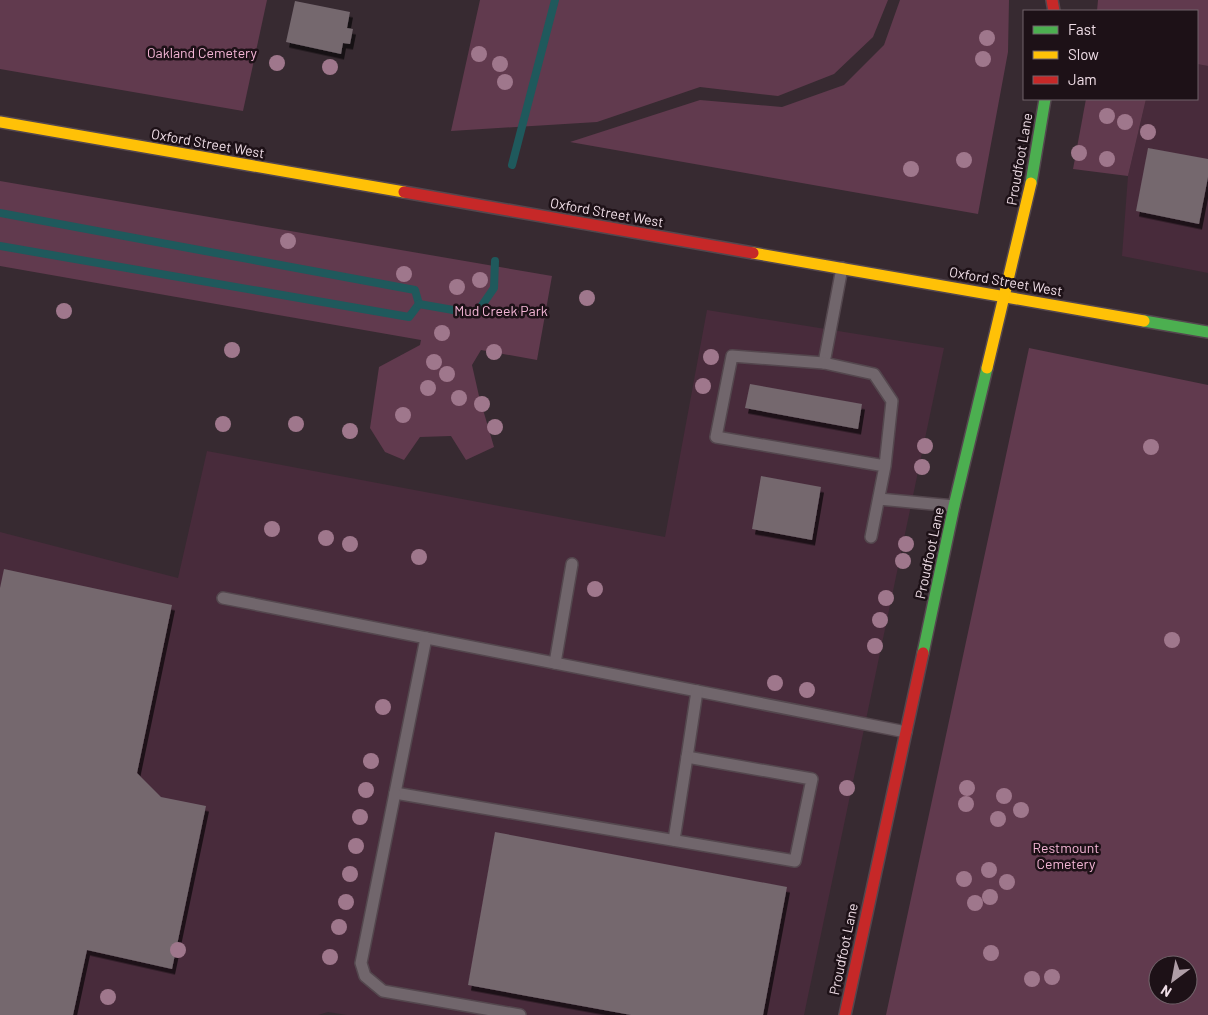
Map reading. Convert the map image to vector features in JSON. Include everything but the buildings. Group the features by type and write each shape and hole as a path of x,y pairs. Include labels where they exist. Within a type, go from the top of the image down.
{"main road":[{"name":"Proudfoot Lane","path":"845,1015 954,506 1031,185 1045,100"},
{"name":"Oxford Street West","path":"0,122 1208,332"}],"lane":[{"path":"824,363 842,268"},
{"path":"871,537 885,466 892,401 874,374 824,363 732,356 716,437 885,466"},
{"path":"879,499 954,506"},
{"path":"555,663 572,564"},
{"path":"223,598 906,732"},
{"path":"426,638 361,964 365,976 383,991 520,1015"},
{"path":"674,840 697,691"},
{"path":"395,793 795,861 812,779 687,757"}],"shaded area":[{"path":"1198,64 1208,66 1208,273 1122,256 1128,176 1146,100 1198,100"},
{"path":"707,310 944,348 804,1015 347,1015 328,1012 318,1015 0,1015 0,532 178,578 207,451 665,537"}],"green space":[{"name":"Oakland Cemetery","path":"0,0 267,0 243,111 0,69"},
{"path":"480,0 888,0 873,37 834,74 778,96 700,87 597,122 451,131"},
{"path":"900,0 1009,0 1008,52 978,214 570,142 700,100 782,107 844,85 884,45"},
{"path":"1098,0 1208,0 1208,66 1198,64 1198,10 1097,10"},
{"path":"1086,100 1146,100 1128,176 1073,169"},
{"name":"Mud Creek Park","path":"0,181 552,276 537,360 481,350 472,365 494,447 466,460 451,436 420,437 404,460 385,452 370,428 379,367 420,345 421,340 0,266"},
{"name":"Restmount Cemetery","path":"1029,348 1208,385 1208,1015 886,1015"}],"waterway":[{"path":"512,165 555,0"},
{"path":"0,213 415,290 419,304"},
{"path":"0,246 409,317 419,304"},
{"path":"419,304 476,314 494,288 495,261"}],"traffic: fast":[{"path":"1031,183 1045,100"},
{"path":"1144,321 1208,332"},
{"path":"923,653 954,506 987,368"}],"traffic: slow":[{"path":"0,122 404,192"},
{"path":"987,368 1031,183"},
{"path":"753,253 1144,321"}],"traffic: jam":[{"path":"1052,0 1054,10"},
{"path":"404,192 753,253"},
{"path":"845,1015 923,653"}]}
